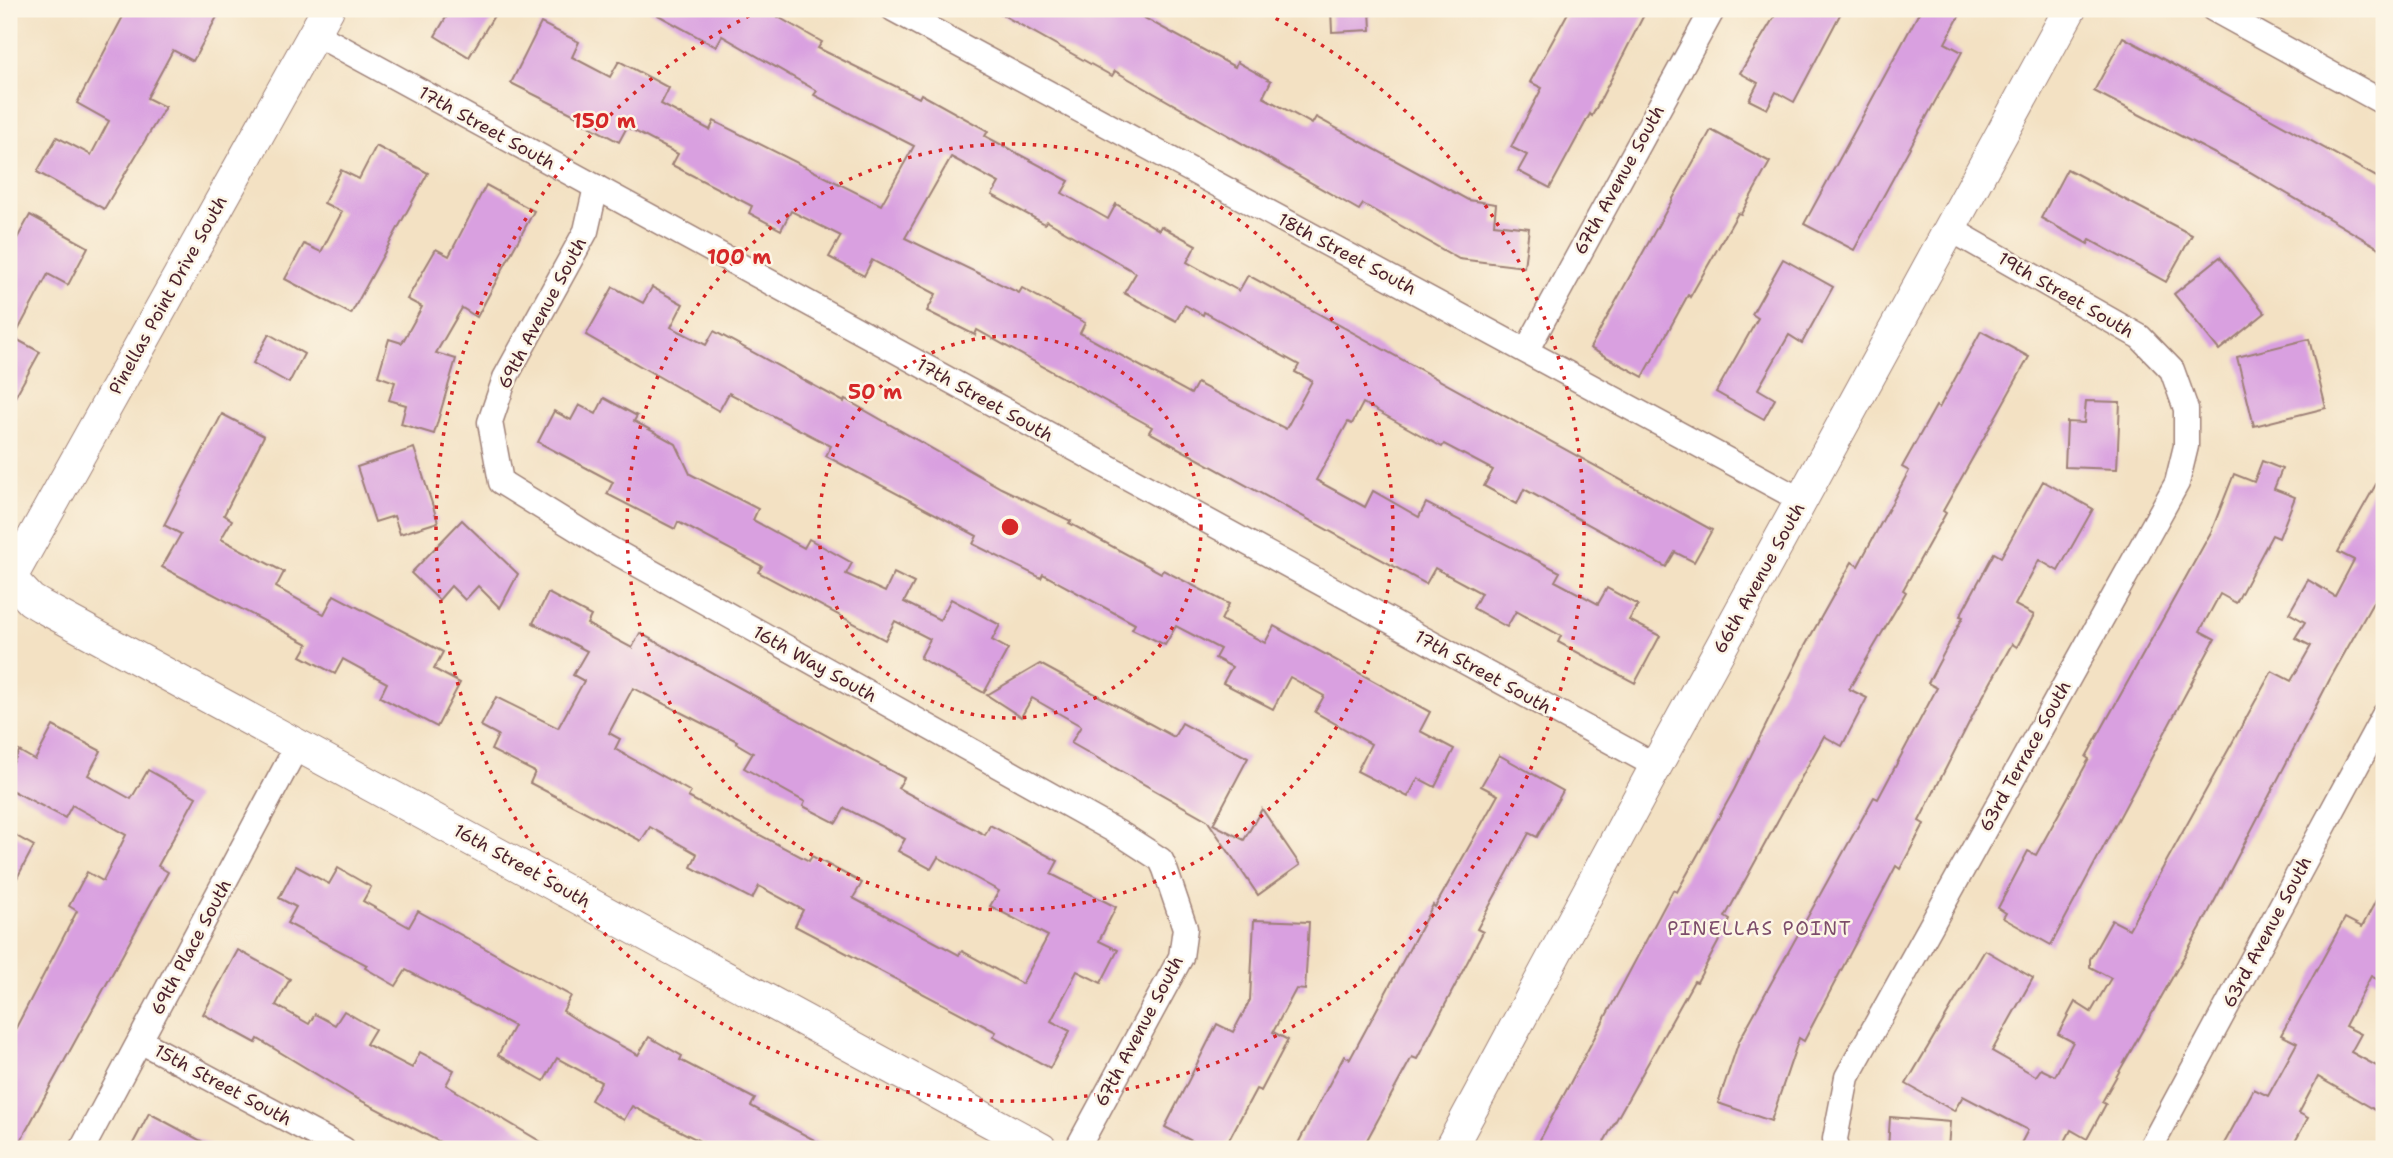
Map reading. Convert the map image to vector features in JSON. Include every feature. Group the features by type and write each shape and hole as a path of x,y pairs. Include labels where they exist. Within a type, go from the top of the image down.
{"street":[{"name":"18th Street South","path":"893,9 1801,500"},
{"name":"67th Avenue South","path":"1526,351 1713,9"},
{"name":"66th Avenue South","path":"1450,1149 2070,9"},
{"path":"2213,9 2382,96"},
{"name":"17th Street South","path":"321,21 596,187 1656,766"},
{"name":"Pinellas Point Drive South","path":"9,578 321,21"},
{"name":"69th Avenue South","path":"493,438 490,422 505,378 586,231 596,187"},
{"name":"19th Street South","path":"1952,230 2140,337 2172,370"},
{"name":"63rd Terrace South","path":"1836,1144 1847,1077 2177,483 2186,446 2186,409 2172,370"},
{"name":"16th Way South","path":"493,438 502,482 603,545 1124,836 1161,860 1166,869"},
{"name":"16th Street South","path":"9,578 31,600 1041,1149"},
{"name":"63rd Avenue South","path":"2150,1149 2384,715"},
{"name":"69th Place South","path":"82,1149 298,744"},
{"name":"67th Avenue South","path":"1077,1149 1181,957 1185,928 1166,869"},
{"name":"15th Street South","path":"140,1041 343,1149"}],"building":[{"path":"127,9 206,9 218,15 193,61 173,50 147,98 165,107 104,209 37,172 57,137 91,155 109,121 77,103"},
{"path":"451,9 498,9 469,57 435,36"},
{"path":"647,9 764,9 822,42 818,48 919,98 921,94 988,131 985,136 1069,181 1062,193 1108,219 1116,204 1159,230 1161,226 1196,245 1187,262 1239,291 1248,275 1712,530 1694,562 1675,552 1666,567 1524,489 1517,504 1484,486 1493,470 1444,444 1442,447 1363,403 1352,424 1348,422 1316,480 1365,507 1373,491 1419,517 1426,503 1560,572 1555,581 1598,604 1607,588 1638,605 1629,620 1660,636 1635,683 1558,642 1561,636 1516,611 1507,627 1473,608 1481,593 1435,568 1426,584 1149,432 1152,427 977,330 975,335 927,311 936,294 872,260 864,276 829,257 841,236 791,211 781,230 749,213 752,206 672,165 678,154 627,127 619,142 585,124 587,121 511,83 541,23 579,42 572,57 610,77 619,61 669,88 661,104 710,130 714,121 881,205 914,146 814,95 817,91 722,36 716,47","holes":["951,157 999,183 992,195 1045,224 1047,221 1136,273 1124,293 1176,321 1185,305 1203,315 1204,312 1299,365 1295,372 1312,381 1286,429 1197,383 1191,394 1080,333 1085,323 1022,288 1019,293 905,238"]},
{"path":"992,9 1128,9 1235,67 1237,62 1271,81 1263,97 1312,124 1316,117 1468,200 1496,204 1494,224 1529,228 1524,267 1459,259 1363,204 1359,210 1115,71 1112,76"},
{"path":"1331,9 1370,9 1371,30 1332,32"},
{"path":"1570,9 1647,9 1592,116 1590,114 1550,188 1518,171 1527,155 1511,147 1542,88 1530,82"},
{"path":"1779,9 1843,9 1794,102 1776,92 1767,109 1749,100 1758,83 1740,73"},
{"path":"1921,9 1963,9 1945,43 1962,52 1854,250 1804,224"},
{"path":"2123,37 2384,181 2384,251 2250,172 2094,91"},
{"path":"1711,130 1770,162 1690,297 1688,295 1643,377 1590,348"},
{"path":"376,146 428,173 351,314 285,279 304,244 321,252 342,212 324,203 341,170 359,179"},
{"path":"2067,169 2192,235 2166,282 2090,240 2088,244 2041,218"},
{"path":"486,185 534,211 477,317 462,308 436,353 456,359 434,434 401,424 406,405 389,400 395,382 378,376 389,339 402,343 422,307 407,299 436,249 449,256"},
{"path":"30,215 88,247 68,285 48,274 14,338 40,352 9,408 9,253"},
{"path":"2220,257 2265,313 2219,350 2174,294"},
{"path":"1783,259 1833,287 1802,343 1789,335 1758,389 1775,399 1764,419 1716,392 1758,318 1752,314"},
{"path":"613,287 643,303 652,287 683,304 671,327 706,345 714,331 844,402 845,399 1001,488 1071,521 1069,523 1161,573 1163,570 1229,604 1221,620 1265,643 1274,626 1430,712 1420,731 1454,749 1435,787 1418,778 1408,797 1357,771 1371,744 1315,712 1324,696 1290,677 1273,709 1223,683 1232,667 1215,658 1220,649 1176,626 1165,645 1132,629 1135,624 1043,574 1041,578 973,544 977,536 826,456 831,446 729,393 719,411 586,335"},
{"path":"1981,331 2029,357 1943,511 1946,513 1903,590 1906,592 1849,689 1867,698 1842,746 1824,736 1725,917 1730,920 1697,982 1694,981 1600,1149 1535,1149 1673,890 1677,892 1734,790 1805,646 1852,562 1858,566 1909,471 1902,467 1936,406 1939,408"},
{"path":"269,334 304,354 289,383 253,363"},
{"path":"2309,339 2326,408 2254,426 2237,357"},
{"path":"604,398 637,416 634,421 676,444 690,474 758,509 753,520 804,548 809,539 852,563 846,574 885,592 894,573 914,583 904,602 940,620 951,599 1000,625 992,640 1008,649 984,693 920,658 930,639 895,621 885,640 758,572 762,566 678,522 675,529 607,494 613,482 538,442 554,411 571,420 579,405 596,414"},
{"path":"2086,401 2120,402 2117,469 2065,467 2067,422 2084,423"},
{"path":"222,414 264,436 224,515 232,520 221,539 284,572 276,587 324,614 334,595 443,652 434,669 460,683 437,727 380,697 387,683 343,659 335,674 301,656 308,644 162,567 181,534 164,525"},
{"path":"414,448 438,522 400,534 394,516 375,522 357,467"},
{"path":"2262,461 2282,469 2274,489 2295,497 2279,538 2272,535 2236,603 2220,594 2200,631 2215,639 2051,945 2003,918 2006,913 1998,908 2028,851 2036,855 2089,759 2086,757 2211,532 2234,474 2254,482"},
{"path":"2384,470 2384,583 2330,679 2203,923 2102,1102 2106,1104 2087,1139 2071,1130 2061,1149 2018,1149 2028,1130 1963,1096 1954,1111 1906,1084 1985,950 2033,978 1992,1051 2036,1076 2041,1069 2055,1076 2073,1042 2058,1034 2075,1002 2091,1012 2111,978 2090,967 2090,959 2112,920 2129,929 2272,671 2291,681 2311,646 2295,638 2305,622 2289,613 2308,580 2335,596 2354,560 2338,552"},
{"path":"2043,481 2093,509 2058,571 2039,560 2015,605 2034,615 2017,647 2012,644 1976,709 1919,821 1924,824 1900,869 1896,866 1804,1041 1799,1038 1771,1121 1718,1103 1739,1041 1874,797 1878,799 1937,688 1928,683 1963,617 1960,616 1994,553 2001,557"},
{"path":"462,520 518,574 500,608 478,586 465,600 451,586 439,600 411,573"},
{"path":"548,593 591,616 587,624 632,648 640,633 904,778 898,788 985,835 990,825 1058,861 1051,874 1116,907 1099,941 1118,950 1101,983 1077,971 1051,1021 1070,1031 1050,1068 993,1037 996,1032 795,926 803,910 759,886 752,899 691,867 697,854 650,827 641,841 530,783 535,772 491,750 498,735 481,726 496,697 558,728 584,681 573,675 587,651 533,623","holes":["633,688 737,741 736,743 753,753 744,768 805,802 803,806 836,823 845,808 905,839 898,851 931,869 938,857 999,891 990,906 1048,936 1022,984 962,951 959,955 853,898 862,883 812,856 809,861 688,797 691,792 615,749 620,739 609,733"]},
{"path":"1040,664 1174,737 1182,723 1248,758 1213,824 1244,840 1262,809 1300,865 1258,895 1207,820 1071,743 1081,726 1032,698 1021,717 987,695"},
{"path":"53,726 101,751 88,775 131,799 148,770 196,797 158,866 168,872 16,1149 9,1149 9,1041 77,911 69,906 87,872 103,881 126,835 72,805 65,818 9,789 9,771 19,751 35,760"},
{"path":"1499,755 1563,791 1537,837 1529,833 1477,929 1483,932 1417,1059 1412,1057 1362,1149 1295,1149 1344,1056 1350,1059 1433,905 1435,907 1498,795 1481,786"},
{"path":"9,832 34,846 9,893"},
{"path":"296,866 329,884 338,868 371,887 363,901 409,927 418,911 571,996 563,1011 592,1030 638,1055 649,1037 682,1056 680,1060 755,1099 751,1106 831,1149 715,1149 632,1106 624,1120 591,1100 601,1082 557,1058 544,1081 498,1055 514,1026 406,970 396,986 365,968 367,965 287,923 296,907 279,898"},
{"path":"2384,885 2384,983 2371,976 2345,1026 2361,1034 2351,1052 2384,1070 2384,1115 2318,1077 2299,1113 2308,1118 2291,1149 2221,1149 2254,1089 2268,1096 2297,1043 2281,1035 2345,918 2362,927"},
{"path":"1254,920 1309,922 1305,990 1296,989 1273,1032 1288,1040 1261,1091 1256,1089 1224,1149 1207,1149 1165,1127 1217,1024 1233,1032 1250,1000"},
{"path":"238,950 290,979 276,1005 309,1024 315,1014 335,1025 344,1011 375,1029 366,1044 412,1068 420,1052 454,1070 446,1085 553,1149 453,1149 354,1097 258,1039 256,1043 203,1014"},
{"path":"149,1113 216,1149 130,1149"},
{"path":"1890,1117 1950,1122 1948,1149 1888,1149"}],"district":[{"name":"PINELLAS POINT","path":"1760,928"}]}
